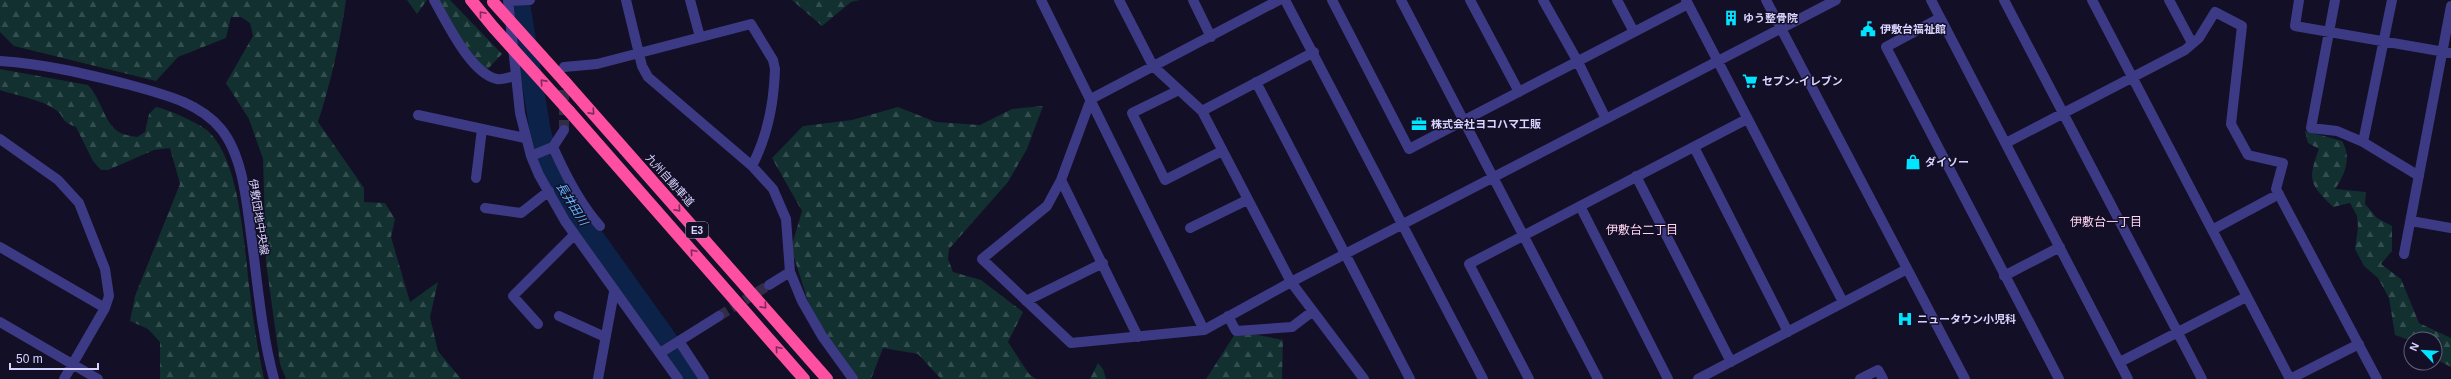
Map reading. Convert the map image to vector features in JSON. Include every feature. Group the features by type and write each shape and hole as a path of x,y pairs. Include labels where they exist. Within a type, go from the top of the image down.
{"highway":[{"name":"E3","path":"471,0 494,28 569,111 804,379"},
{"name":"九州自動車道","path":"492,1 827,379"}],"street":[{"path":"434,0 472,61 487,75 498,80 515,76"},
{"path":"530,0 510,1 515,76 526,138 531,156 574,234 614,292 678,379"},
{"path":"626,0 642,66 648,77 752,166 773,189 786,219 790,272 802,301 822,336 852,379"},
{"path":"690,0 700,37"},
{"path":"1041,0 1204,330"},
{"path":"1119,0 1153,66 1202,111 1291,282 1364,379"},
{"path":"1193,0 1211,37"},
{"path":"1279,0 1091,99 1061,180 1047,206 982,259 1071,343 1204,330 1291,282 1346,255 1402,224 1494,178 1836,0"},
{"path":"1285,0 1314,52 1483,379"},
{"path":"1332,0 1409,149 1578,62 1687,2 1843,302"},
{"path":"1401,0 1598,379"},
{"path":"1470,0 1519,92"},
{"path":"1543,0 1578,62 1606,119"},
{"path":"1617,0 1634,32"},
{"path":"1766,0 1965,379"},
{"path":"1931,0 2128,379"},
{"path":"2004,0 2202,379"},
{"path":"2092,0 2290,379 2359,344"},
{"path":"2169,0 2192,43"},
{"path":"2299,0 2295,26 2385,40 2447,52"},
{"path":"2335,0 2311,128 2337,131 2363,142 2419,176"},
{"path":"2363,142 2392,0"},
{"path":"2404,254 2419,176 2447,52 2451,6"},
{"path":"2006,143 2185,50 2199,38 2215,12 2242,26 2231,124 2248,155 2283,163 2276,189 2377,379"},
{"path":"1940,18 1886,47 2058,379"},
{"path":"564,67 597,64 751,24 773,60 775,83 762,146 752,166"},
{"path":"1202,111 1314,52"},
{"name":"伊敷団地中央線","path":"0,61 61,67 156,92 196,108 222,129 235,156 245,191 262,318 274,379"},
{"path":"1256,82 1410,379"},
{"path":"1179,90 1132,114 1165,180 1222,151"},
{"path":"418,115 526,138"},
{"path":"1529,379 1469,264 1747,119"},
{"path":"476,178 482,129"},
{"path":"531,156 553,147 564,130"},
{"path":"0,139 58,180 79,203 105,269 109,296 105,308 64,379"},
{"path":"553,147 564,173 592,217 600,226"},
{"path":"1694,147 1788,332"},
{"path":"1636,176 1731,362"},
{"path":"1061,180 1138,337"},
{"path":"485,208 521,213 549,191"},
{"path":"2212,230 2279,194"},
{"path":"1190,228 1247,200"},
{"path":"1580,206 1668,379"},
{"path":"2411,220 2451,228"},
{"path":"538,324 513,296 574,234"},
{"path":"0,247 105,308"},
{"path":"2004,276 2060,248"},
{"path":"1026,301 1103,263"},
{"path":"1698,379 1907,269"},
{"path":"769,285 790,272"},
{"path":"598,379 614,292"},
{"path":"2120,362 2246,297"},
{"path":"1228,316 1236,331 1292,327 1313,311"},
{"path":"558,316 606,337"},
{"path":"660,353 719,316"},
{"path":"0,322 98,379"},
{"path":"679,341 704,379"},
{"path":"1860,379 1878,370 1883,379"}],"green space":[{"path":"0,0 346,0 335,62 318,122 364,188 364,202 385,203 395,219 391,237 410,302 438,282 430,317 438,351 461,379 286,379 280,364 266,262 263,159 249,119 226,83 253,36 250,23 241,17 231,17 226,38 178,57 156,81 14,46 0,32"},
{"path":"407,0 427,0 417,14"},
{"path":"430,0 450,0 502,54 484,73"},
{"path":"792,0 860,0 851,2 822,26"},
{"path":"0,69 88,85 110,123 119,132 126,135 137,137 145,132 149,114 156,107 168,110 198,124 208,131 219,145 228,163 234,184 243,231 254,325 264,379 160,379 160,342 148,329 130,321 135,296 180,184 170,148 154,150 108,170 101,170 93,161 76,127 70,125 64,120 59,112 36,100 0,90"},
{"path":"1043,106 1027,149 1008,182 949,249 948,259 953,272 981,280 1023,312 1008,342 1029,374 1036,379 941,379 918,354 883,348 871,379 854,379 839,358 808,301 791,248 802,211 772,158 803,126 852,120 898,107 936,122 980,125 1012,109"},
{"path":"2305,131 2342,141 2347,153 2347,160 2342,178 2335,189 2366,192 2365,204 2377,218 2392,226 2392,251 2381,264 2401,279 2419,323 2436,331 2403,331 2403,338 2395,335 2389,298 2378,278 2364,266 2355,249 2358,227 2357,216 2350,203 2333,207 2319,193 2315,187 2312,175 2319,149 2308,143"},
{"path":"1237,331 1283,340 1282,379 1206,379"},
{"path":"2443,334 2451,338 2451,367 2443,363"},
{"path":"1098,363 1103,369 1106,379 1090,379"}],"waterway":[{"name":"長井田川","path":"519,0 540,129 550,168 584,224 695,379"}],"tunnel":[{"path":"564,76 564,130"},
{"path":"719,316 769,285"}],"place":[{"name":"ゆう整骨院","path":"1731,18"},
{"name":"伊敷台福祉館","path":"1868,29"},
{"name":"セブン-イレブン","path":"1750,81"},
{"name":"株式会社ヨコハマ工販","path":"1419,124"},
{"name":"ダイソー","path":"1913,162"},
{"name":"ニュータウン小児科","path":"1905,319"}],"district":[{"name":"伊敷台一丁目","path":"2106,222"},
{"name":"伊敷台二丁目","path":"1642,230"}]}
